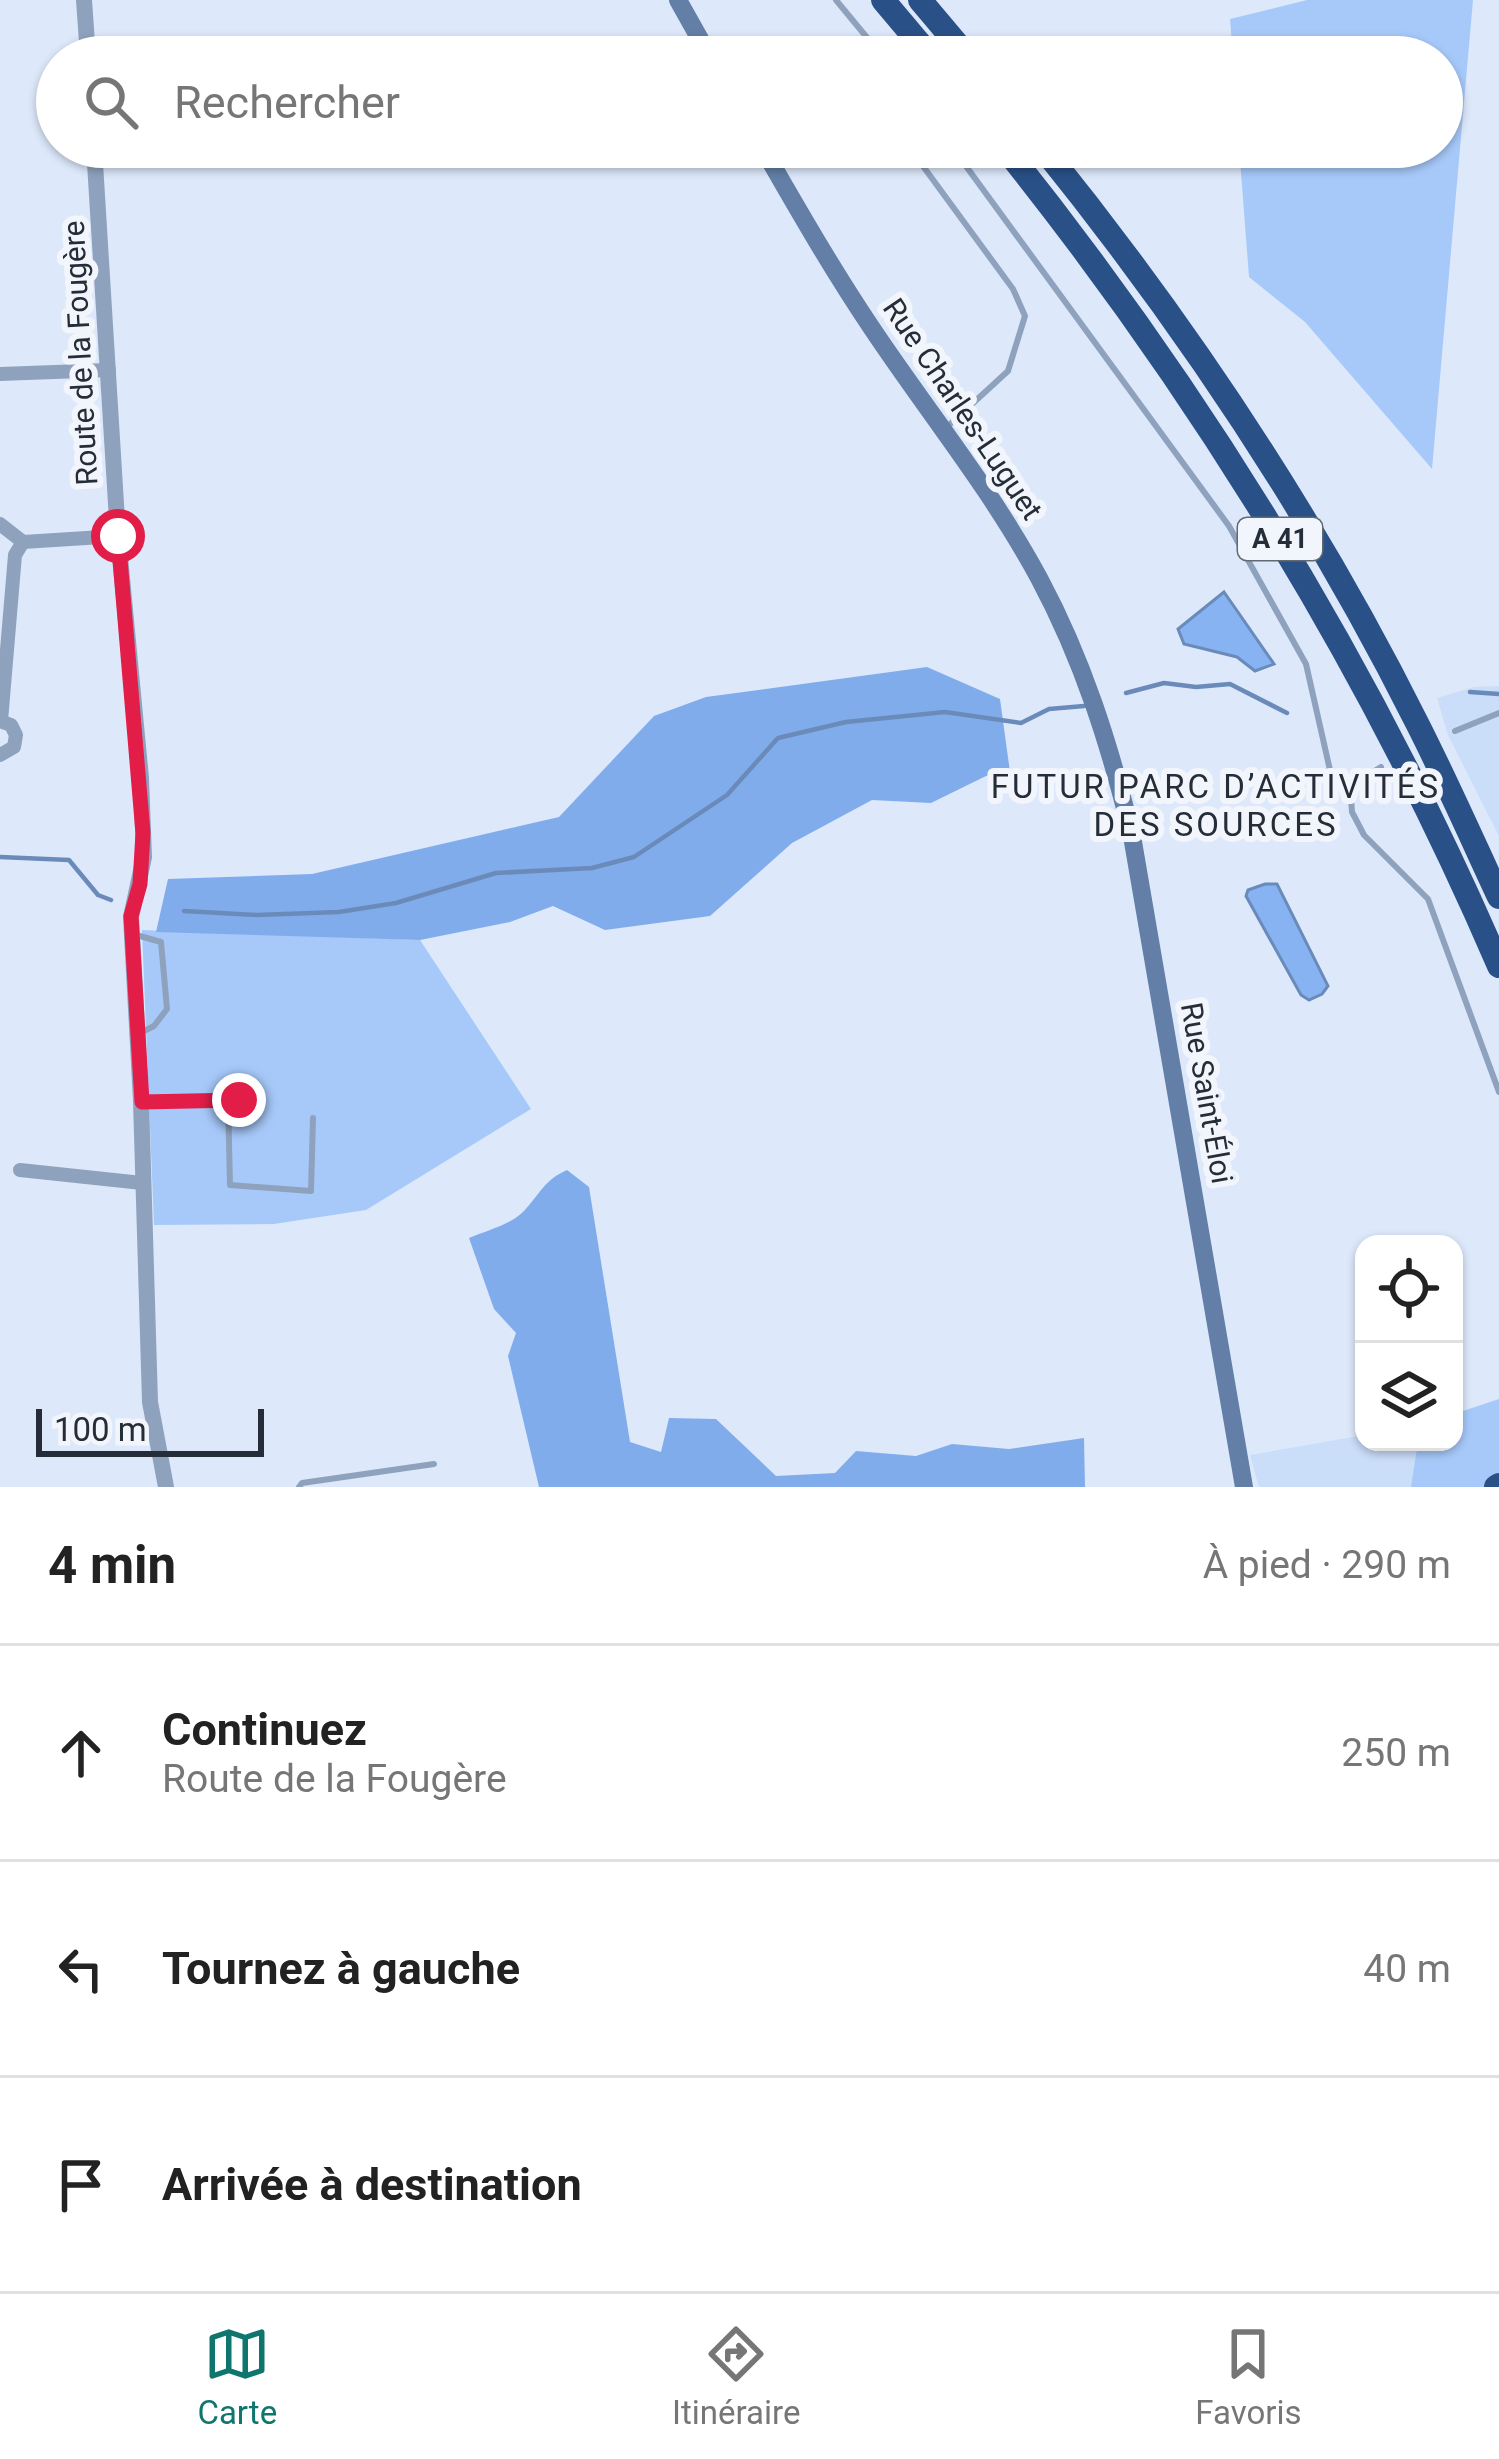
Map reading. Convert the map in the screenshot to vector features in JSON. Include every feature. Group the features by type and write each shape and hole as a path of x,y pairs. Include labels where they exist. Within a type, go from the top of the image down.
{"highway":[{"path":"883,0 913,36"},
{"path":"920,0 950,36"},
{"name":"A 41","path":"1020,168 1150,339 1297,566 1400,753 1499,966"},
{"name":"A 41","path":"1058,168 1170,318 1299,514 1407,703 1499,897"}],"main road":[{"path":"678,0 698,36"},
{"name":"Rue Charles-Luguet","path":"775,168 872,329 944,429 1040,579 1098,713"},
{"name":"Rue Saint-Éloi","path":"1098,713 1132,836 1244,1487"}],"street":[{"path":"84,0 87,36"},
{"name":"Route de la Fougère","path":"95,168 118,536 141,778 144,857 131,916 142,1102 150,1402 166,1487"},
{"path":"0,374 109,370"},
{"path":"0,524 23,542 118,536"},
{"path":"0,754 14,747 16,735 11,725 0,721 14,555 23,542"},
{"path":"20,1170 142,1183"}],"lane":[{"path":"836,0 866,36"},
{"path":"924,168 1013,289 1024,316 1008,370 944,429"},
{"path":"967,168 1229,526 1306,664 1332,779 1350,786"},
{"path":"1456,731 1499,713"},
{"path":"1350,786 1381,767"},
{"path":"1350,786 1352,812 1364,835 1428,899 1499,1092"},
{"path":"132,934 161,943 167,1010 154,1026 139,1034"},
{"path":"228,1100 230,1185 311,1191 313,1118"},
{"path":"142,1102 239,1100"},
{"path":"299,1487 434,1464"}],"shaded area":[{"path":"1307,0 1473,0 1463,114 1463,36 1231,36 1230,19"},
{"path":"1241,168 1458,168 1432,469 1305,322 1249,277"},
{"path":"1224,592 1274,664 1255,671 1237,657 1184,644 1178,629"},
{"path":"927,667 1000,699 1010,772 986,776 931,803 872,800 792,843 710,916 605,930 553,906 510,922 420,940 156,932 168,879 312,874 559,817 654,716 706,697"},
{"path":"1499,686 1499,836 1448,735 1437,698 1474,687"},
{"path":"1277,884 1328,986 1309,1000 1301,995 1246,896 1248,890"},
{"path":"142,930 420,940 531,1109 366,1210 274,1224 154,1225"},
{"path":"567,1170 589,1187 630,1442 661,1452 669,1418 716,1419 776,1476 835,1473 856,1451 916,1456 952,1444 1009,1449 1084,1438 1085,1487 539,1487 508,1356 516,1333 494,1309 469,1238 519,1216 548,1183"},
{"path":"1499,1399 1499,1487 1411,1487 1417,1451 1463,1451 1463,1411"},
{"path":"1355,1437 1355,1451 1463,1451 1499,1487 1259,1487 1250,1455"}],"waterway":[{"path":"1126,693 1164,683 1230,684 1287,713"},
{"path":"1470,692 1499,694"},
{"path":"184,911 339,912 396,903 496,873 592,868 634,857 727,795 778,738 846,722 945,712 1021,723 1049,709 1084,706"},
{"path":"0,857 69,860 98,895 111,900"}],"district":[{"name":"FUTUR PARC D’ACTIVITÉS DES SOURCES","path":"1216,805"}],"route":[{"path":"118,536 141,778 144,857 131,916 142,1102 239,1100"}]}
